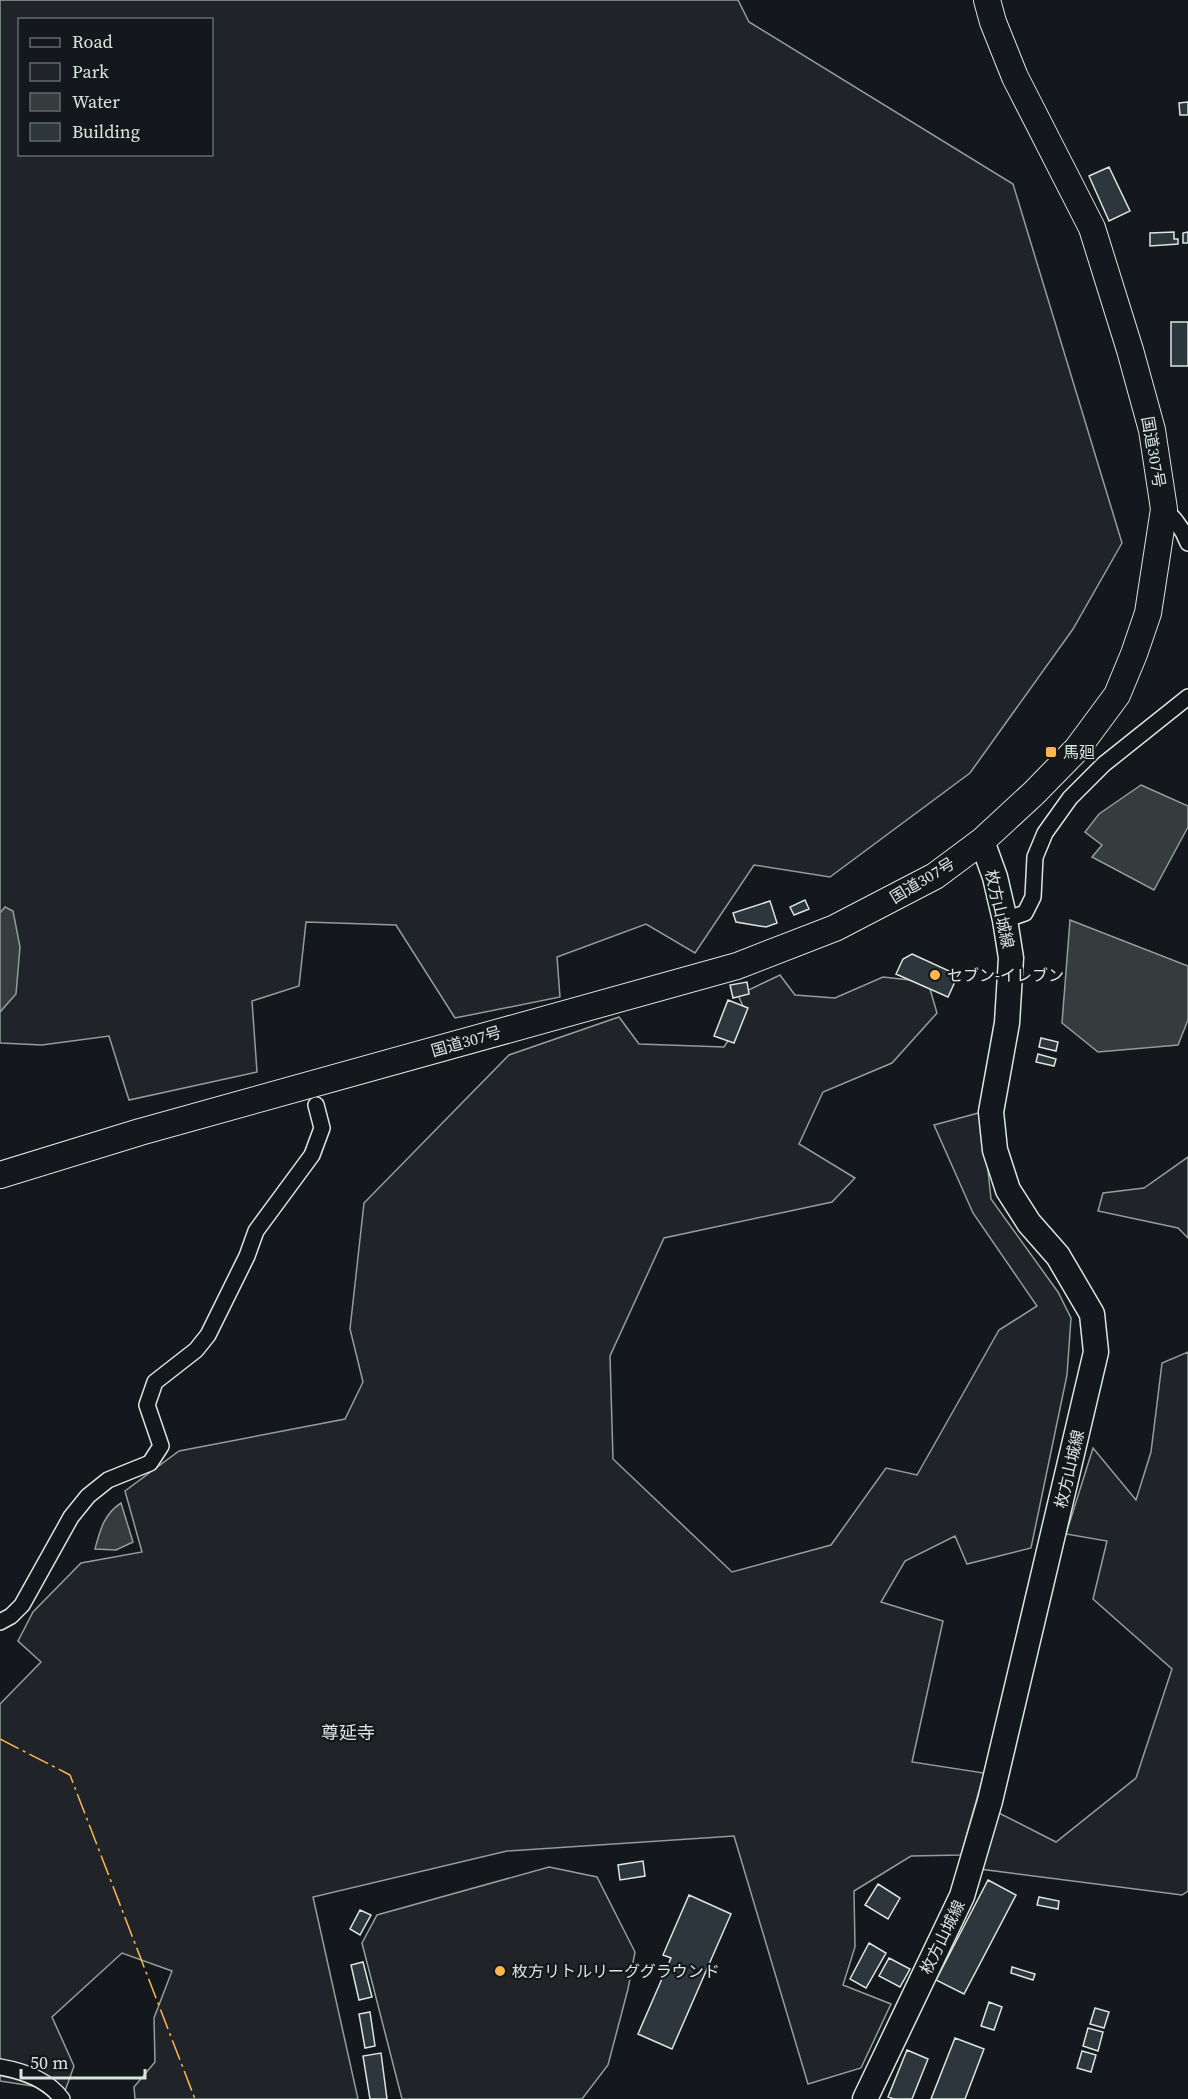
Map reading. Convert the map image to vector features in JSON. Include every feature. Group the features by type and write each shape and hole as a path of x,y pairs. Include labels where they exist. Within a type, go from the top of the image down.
{"highway":[{"name":"国道307号","path":"0,1175 140,1132 737,966 835,928 935,876 982,841 1077,749 1117,695 1148,613 1164,509 1152,430 1092,228 1014,77 987,0"}],"main road":[{"name":"枚方山城線","path":"865,2099 963,1896 990,1801 1096,1352 1092,1314 1058,1256 1029,1223 1008,1190 994,1150 991,1112 1007,1023 1011,958 995,877 982,841"}],"street":[{"path":"1164,509 1171,515 1188,543"},
{"path":"1005,920 1024,913 1033,897 1035,856 1045,833 1070,798 1104,765 1188,697"},
{"path":"0,1622 12,1616 22,1605 70,1517 88,1496 108,1480 150,1463 161,1446 147,1405 155,1382 196,1350 208,1335 247,1256 256,1231 312,1155 322,1128 316,1105"},
{"path":"0,2067 19,2070 54,2088 62,2099"}],"green space":[{"path":"0,0 738,0 749,22 1013,184 1122,543 1073,629 970,773 830,877 754,865 695,953 646,924 557,957 560,997 455,1018 396,925 306,922 299,986 252,1001 257,1072 129,1100 109,1036 42,1045 0,1043"},
{"path":"780,975 795,995 835,998 883,977 928,982 937,1013 892,1063 823,1092 799,1144 855,1178 832,1202 664,1238 610,1356 613,1459 732,1572 831,1545 886,1468 917,1475 999,1330 1037,1306 973,1213 934,1125 982,1112 991,1199 1058,1292 1071,1318 1067,1375 1031,1548 967,1564 955,1536 905,1561 881,1602 943,1621 912,1762 984,1773 961,1855 911,1856 854,1891 855,1947 843,1985 891,2004 861,2068 808,2084 734,1836 507,1851 313,1897 358,2099 135,2099 134,2087 155,2062 154,2018 172,1971 122,1953 52,2017 74,2066 65,2091 0,2081 0,1704 41,1662 18,1641 33,1612 81,1563 142,1552 125,1491 179,1451 345,1419 363,1382 350,1329 364,1203 509,1055 619,1017 639,1044 724,1047 746,1013 738,995"},
{"path":"1188,1157 1188,1238 1178,1228 1098,1211 1103,1193 1144,1188"},
{"path":"1188,1352 1188,1891 1182,1895 980,1869 995,1811 1056,1842 1136,1778 1172,1669 1093,1599 1107,1541 1066,1534 1093,1448 1136,1500 1151,1452 1162,1363"},
{"name":"枚方リトルリーググラウンド","path":"549,1867 597,1877 635,1952 608,2065 582,2099 402,2099 362,1943 377,1915"}],"water":[{"path":"1141,785 1188,806 1188,827 1154,890 1092,857 1102,845 1085,832 1099,814"},
{"path":"5,907 13,911 20,947 16,994 0,1012 0,913"},
{"path":"1070,920 1188,966 1188,1020 1178,1045 1098,1052 1062,1023"},
{"path":"121,1503 133,1542 116,1550 95,1549 107,1517"}],"building":[{"path":"1188,102 1188,115 1180,115 1179,103"},
{"path":"1109,167 1130,211 1109,221 1089,176"},
{"path":"1174,232 1174,239 1178,239 1178,244 1150,246 1150,233"},
{"path":"1188,232 1188,243 1183,243 1183,233"},
{"path":"1171,322 1188,322 1188,366 1171,366"},
{"path":"805,900 809,909 794,915 790,907"},
{"path":"770,901 777,923 766,927 736,922 733,913"},
{"path":"912,954 958,975 948,997 896,974 903,959"},
{"path":"747,982 749,994 733,998 730,985"},
{"path":"728,1000 748,1008 734,1043 714,1036"},
{"path":"1041,1038 1058,1042 1056,1051 1039,1047"},
{"path":"1038,1054 1056,1059 1054,1066 1036,1062"},
{"path":"643,1861 645,1876 620,1880 618,1865"},
{"path":"988,1880 1016,1895 964,1994 936,1980"},
{"path":"878,1884 900,1898 888,1919 865,1905"},
{"path":"689,1895 731,1914 672,2049 638,2034 671,1958 663,1955"},
{"path":"1039,1897 1059,1901 1058,1909 1037,1905"},
{"path":"360,1910 371,1915 360,1935 350,1929"},
{"path":"869,1943 886,1953 866,1988 850,1979"},
{"path":"889,1958 910,1969 900,1987 879,1976"},
{"path":"363,1962 372,1997 359,2000 351,1965"},
{"path":"1012,1967 1035,1974 1033,1980 1011,1973"},
{"path":"989,2002 1002,2007 994,2030 981,2026"},
{"path":"1095,2008 1109,2012 1104,2028 1090,2024"},
{"path":"370,2012 375,2046 365,2048 359,2014"},
{"path":"1088,2028 1103,2032 1098,2051 1083,2046"},
{"path":"955,2038 984,2049 965,2099 931,2099"},
{"path":"907,2050 928,2059 912,2099 888,2097"},
{"path":"1082,2051 1096,2055 1091,2072 1077,2068"},
{"path":"381,2053 387,2099 370,2099 363,2056"}],"power":[{"path":"0,1739 70,1775 195,2099"}],"place":[{"name":"馬廻","path":"1051,752"},
{"name":"セブン-イレブン","path":"935,975"},
{"name":"枚方リトルリーググラウンド","path":"500,1971"}],"district":[{"name":"尊延寺","path":"348,1732"}]}
